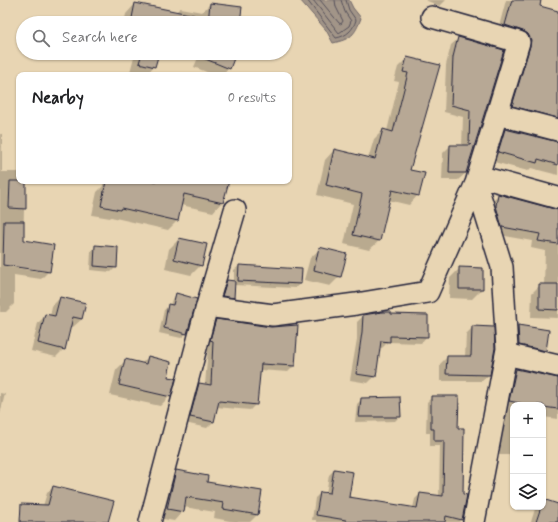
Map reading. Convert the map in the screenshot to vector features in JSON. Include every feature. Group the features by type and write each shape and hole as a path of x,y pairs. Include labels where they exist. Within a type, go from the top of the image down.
{"street":[{"path":"207,306 273,315 356,304 428,292 477,179 519,42 432,17"},
{"path":"497,114 558,130"},
{"path":"477,179 558,198"},
{"path":"474,522 507,349 502,267 477,179"},
{"path":"150,522 207,306 235,210"},
{"path":"506,354 558,366"}],"water":[{"path":"300,0 349,0 361,18 357,29 348,38 333,43 326,30"}],"building":[{"path":"512,0 541,0 540,6 558,11 558,118 512,106 531,40 528,34 523,31 505,25"},
{"path":"135,3 194,15 194,16 132,16"},
{"path":"210,3 242,7 241,16 209,16"},
{"path":"458,37 504,50 466,173 449,173 450,145 471,145 469,144 470,110 451,105 453,57"},
{"path":"407,57 440,65 410,170 425,173 419,196 392,190 380,241 353,235 362,194 326,185 334,149 375,159 383,129 393,132 408,73 403,72"},
{"path":"140,60 157,60 155,67 139,63"},
{"path":"208,60 233,60 230,69"},
{"path":"505,129 558,142 558,165 538,159 537,163 498,152"},
{"path":"10,181 16,181 16,184 26,184 26,209 9,208"},
{"path":"105,184 228,184 223,203 184,194 178,221 121,208 120,210 101,206"},
{"path":"498,194 558,210 558,244 538,241 540,234 502,227 496,206"},
{"path":"4,221 24,221 24,240 54,245 50,272 3,265"},
{"path":"179,238 207,244 202,266 174,259"},
{"path":"95,245 118,247 117,268 94,266"},
{"path":"319,247 347,254 341,277 314,270"},
{"path":"239,265 302,269 301,284 238,281"},
{"path":"459,267 483,268 483,289 459,289"},
{"path":"227,280 235,281 234,298 222,296"},
{"path":"539,284 558,284 558,310 539,309"},
{"path":"176,293 197,299 187,334 164,328 168,304 173,305"},
{"path":"60,297 86,303 82,319 73,317 65,350 38,343 45,314 55,316"},
{"path":"391,312 391,314 428,315 428,337 390,336 390,342 381,341 376,377 356,374 363,315"},
{"path":"216,319 271,327 298,325 295,366 261,364 257,405 219,401 214,422 190,417 199,383 211,385 213,341 210,340"},
{"path":"518,325 549,330 546,351 519,345"},
{"path":"472,326 494,327 495,348 490,375 446,374 447,356 471,356"},
{"path":"148,356 171,362 168,377 176,378 171,397 119,385 125,359 146,364"},
{"path":"516,369 558,378 558,409 546,407 546,402 509,401"},
{"path":"431,396 459,396 458,428 464,428 463,494 467,495 462,520 446,516 445,522 346,522 346,520 316,515 320,492 330,493 334,469 353,472 349,497 417,508 420,493 443,496 444,441 434,441 434,429 431,429"},
{"path":"400,397 401,417 359,417 361,398"},
{"path":"176,470 208,476 207,482 262,491 258,515 223,509 224,503 186,497 184,512 167,509"},
{"path":"53,486 114,501 108,522 20,522 21,504 48,505"},
{"path":"546,500 558,504 558,522 536,522 540,510 546,510"}]}
